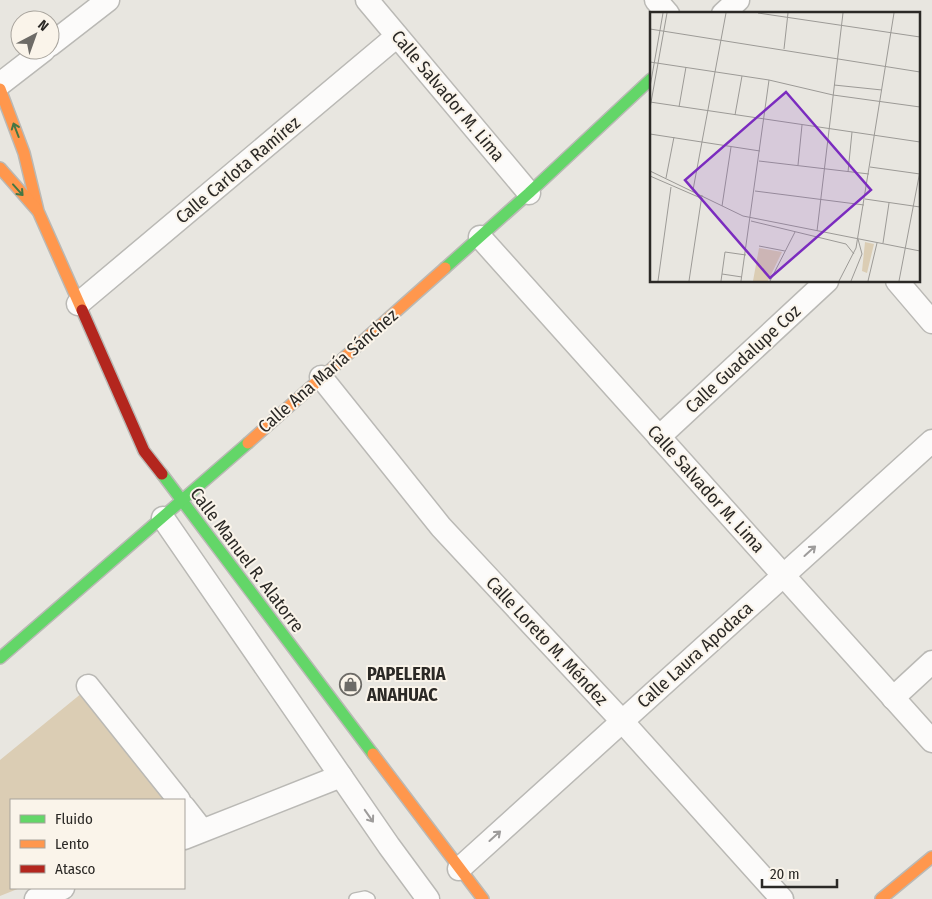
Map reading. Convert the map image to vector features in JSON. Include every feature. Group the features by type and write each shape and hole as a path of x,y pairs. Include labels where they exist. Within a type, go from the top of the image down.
{"street":[{"path":"60,37 108,0"},
{"name":"Calle Salvador M. Lima","path":"367,0 529,193"},
{"path":"656,0 666,12"},
{"path":"725,12 738,0"},
{"name":"Calle Carlota Ramírez","path":"78,304 397,36"},
{"path":"0,84 31,60"},
{"name":"Calle Ana María Sánchez","path":"0,658 163,518 480,237 650,81"},
{"name":"Calle Manuel R. Alatorre","path":"0,89 24,152 38,211 144,451 458,869 483,899"},
{"path":"0,170 24,152"},
{"name":"Calle Manuel R. Alatorre","path":"0,170 38,211"},
{"name":"Calle Salvador M. Lima","path":"480,237 932,741"},
{"name":"Calle Guadalupe Coz","path":"659,437 826,282"},
{"path":"898,282 932,322"},
{"name":"Calle Loreto M. Méndez","path":"321,377 441,527 622,721 782,899"},
{"name":"Calle Laura Apodaca","path":"458,869 932,441"},
{"path":"163,518 428,899"},
{"path":"893,698 932,662"},
{"path":"88,686 177,799"},
{"path":"185,810 193,834 341,776"},
{"path":"881,899 932,857"},
{"path":"36,899 61,889"}],"lane":[{"path":"355,899 365,897 369,899"}],"shaded area":[{"path":"82,693 163,799 10,799 10,889 18,889 0,896 0,760"}],"traffic: fast":[{"path":"445,268 529,193 650,80"},
{"path":"0,658 248,443"},
{"path":"162,474 373,754"}],"traffic: slow":[{"path":"0,89 24,153 38,211 82,310"},
{"path":"0,168 37,210"},
{"path":"248,443 445,268"},
{"path":"373,754 483,899"},
{"path":"881,899 932,857"}],"traffic: jam":[{"path":"82,310 144,451 162,474"}],"place":[{"name":"PAPELERIA ANAHUAC","path":"351,684"}]}
